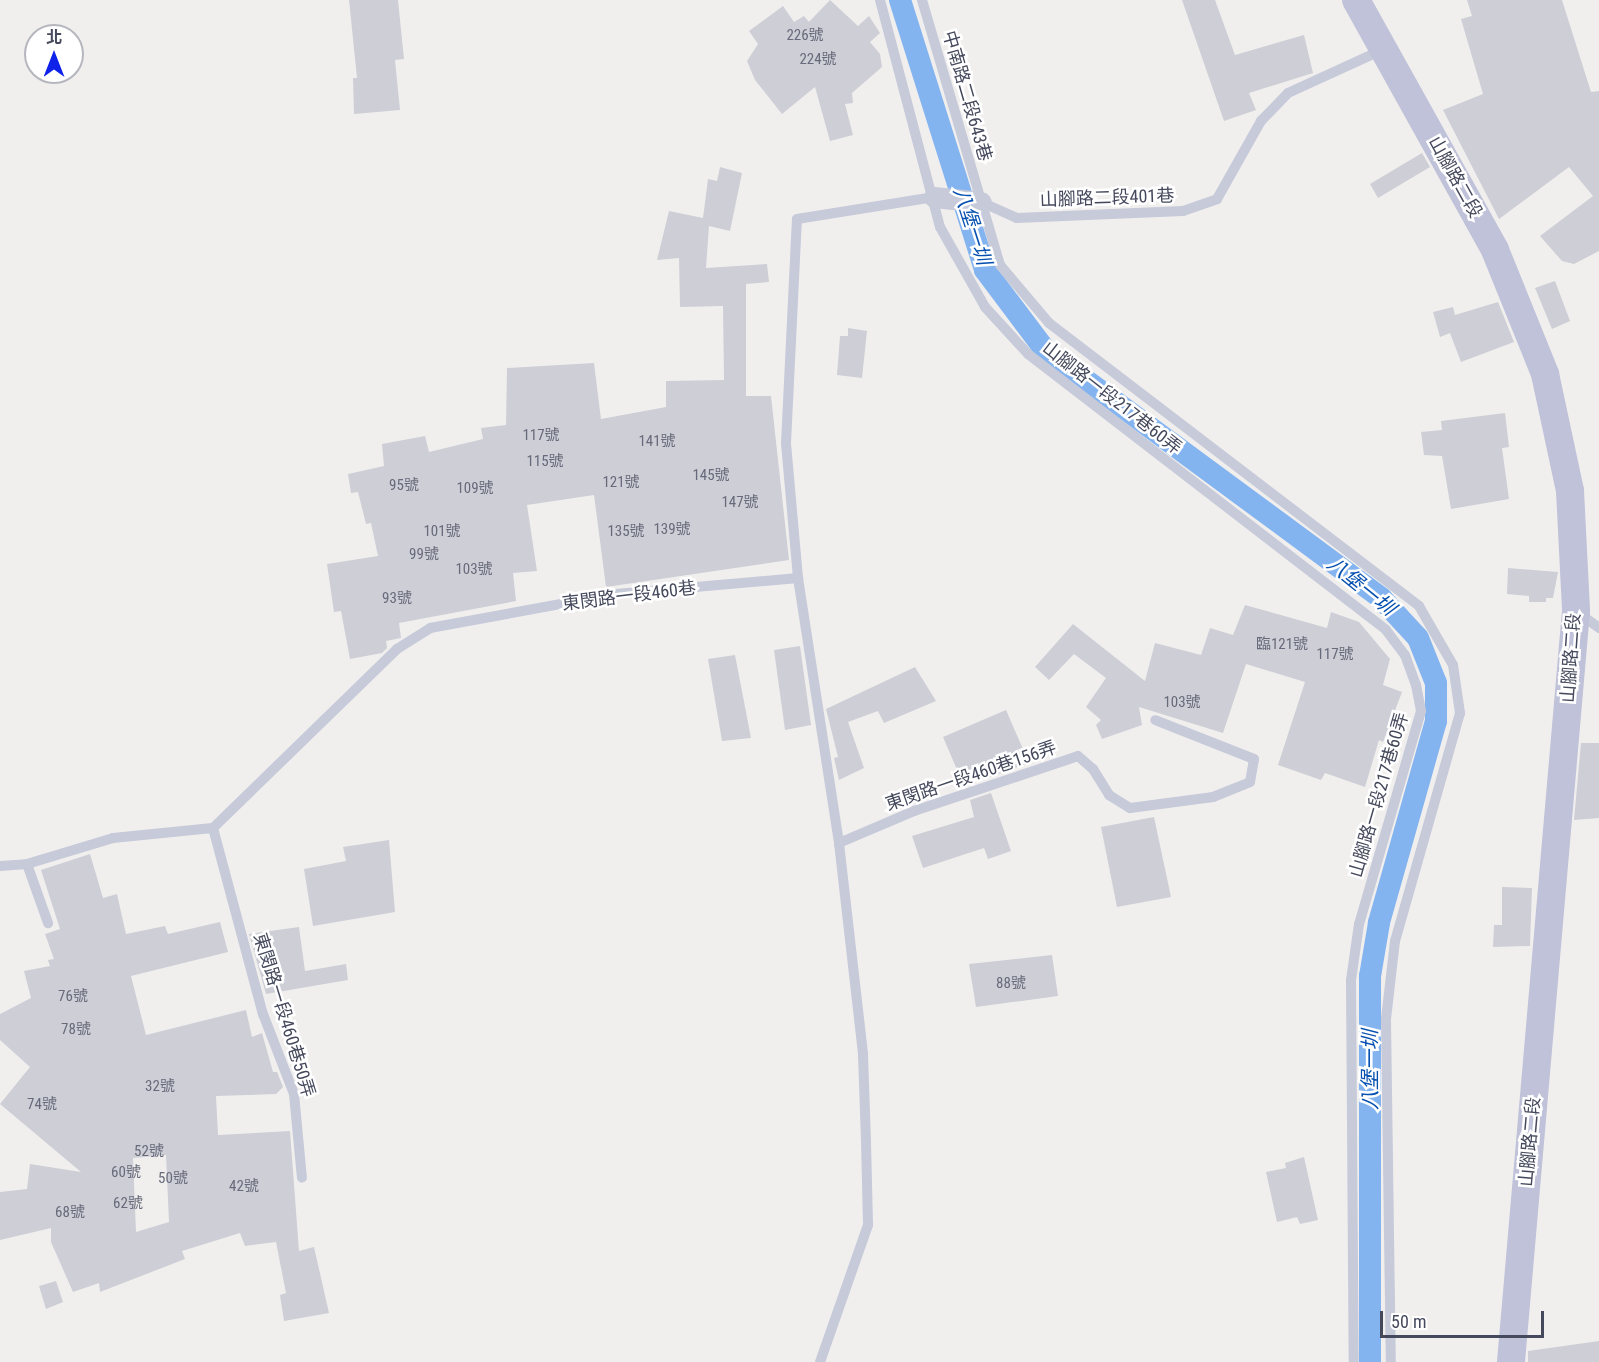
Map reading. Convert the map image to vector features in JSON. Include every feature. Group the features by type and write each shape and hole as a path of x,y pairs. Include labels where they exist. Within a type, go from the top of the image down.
{"main road":[{"name":"山腳路二段","path":"1356,0 1495,250 1545,374 1570,492 1576,611 1511,1362"}],"street":[{"path":"934,197 981,202"}],"lane":[{"name":"山腳路一段217巷60弄","path":"879,0 934,197 940,227 985,307 1028,354 1386,630 1405,655 1421,711 1359,924 1351,980 1354,1362"},
{"name":"中南路二段643巷","path":"922,0 1000,265 1049,323 1419,606 1453,665 1460,713 1395,940 1386,1019 1391,1362"},
{"name":"山腳路二段401巷","path":"981,202 1017,218 1183,211 1217,200 1260,121 1288,93 1384,49"},
{"path":"820,1362 868,1225 863,1055 839,843 798,578 786,443 797,219 934,197"},
{"name":"東閔路一段460巷","path":"213,828 397,648 430,628 616,594 798,578"},
{"path":"1576,611 1599,628"},
{"name":"東閔路一段460巷156弄","path":"839,843 914,811 1078,756 1092,769 1109,795 1130,808 1213,796 1250,782 1254,759 1155,720"},
{"path":"0,866 27,864 113,838 213,828"},
{"name":"東閔路一段460巷50弄","path":"213,828 263,1014 294,1094 302,1178"},
{"path":"27,864 48,923"}],"building":[{"path":"349,0 398,0 404,59 395,60 400,110 354,114 353,78 357,78"},
{"path":"830,0 858,26 869,16 880,33 870,42 880,54 882,67 852,93 853,103 845,104 853,135 830,141 815,87 782,114 755,80 747,61 758,44 749,31 783,6 794,22 804,16 809,22"},
{"path":"1182,0 1215,0 1235,55 1304,35 1313,73 1249,93 1256,110 1224,121"},
{"path":"1467,0 1562,0 1591,92 1599,91 1599,251 1574,264 1562,261 1540,236 1593,196 1569,167 1499,219 1443,110 1483,94 1461,19 1472,16"},
{"path":"1422,153 1430,167 1378,198 1370,184"},
{"path":"720,167 742,173 730,231 709,226 706,268 767,264 769,282 746,284 746,396 771,396 789,560 606,587 594,495 527,505 537,571 513,573 516,601 399,623 401,638 386,641 387,648 382,653 350,659 341,611 334,612 327,564 378,556 371,523 366,524 358,492 351,493 348,474 384,466 382,444 425,436 429,452 483,439 481,428 506,425 507,368 594,363 601,419 666,407 666,381 724,380 723,306 680,307 679,258 657,260 669,211 703,218 708,179 717,181"},
{"path":"1555,281 1570,321 1552,329 1535,288"},
{"path":"1498,302 1514,342 1461,362 1450,333 1440,337 1433,312 1453,307 1455,315"},
{"path":"848,328 867,331 862,378 837,375 840,336 848,336"},
{"path":"1505,413 1509,447 1502,448 1509,499 1451,509 1442,456 1424,455 1421,432 1442,430 1441,421"},
{"path":"1508,568 1558,572 1553,598 1546,598 1546,602 1529,602 1529,596 1507,594"},
{"path":"1245,605 1327,628 1331,612 1359,622 1390,659 1383,685 1402,692 1383,742 1379,740 1365,787 1325,773 1321,780 1278,765 1305,682 1246,664 1223,733 1139,707 1142,725 1102,739 1096,725 1101,720 1086,707 1106,678 1074,654 1049,680 1035,667 1073,624 1145,681 1155,643 1201,655 1210,628 1233,635"},
{"path":"800,646 811,725 785,730 774,650"},
{"path":"735,655 751,738 722,741 708,659"},
{"path":"915,667 936,701 884,723 878,711 848,722 864,768 839,780 834,758 838,757 826,709"},
{"path":"1006,710 1029,763 964,786 943,737"},
{"path":"1581,743 1599,743 1599,818 1574,820"},
{"path":"991,793 1011,851 988,859 984,848 923,868 912,836 974,817 970,800"},
{"path":"1154,817 1171,897 1117,907 1101,827"},
{"path":"389,840 395,912 313,926 304,869 346,861 343,847"},
{"path":"90,854 103,898 117,894 126,934 165,926 168,934 220,922 228,952 131,976 146,1035 246,1010 252,1037 262,1033 273,1072 277,1072 283,1087 276,1094 216,1096 218,1135 290,1131 299,1251 314,1247 329,1313 284,1321 280,1295 286,1293 276,1242 245,1246 240,1233 182,1251 185,1259 100,1292 99,1283 73,1292 51,1242 51,1228 0,1240 0,1192 27,1189 30,1164 81,1172 0,1104 30,1067 0,1040 0,1014 31,998 24,971 50,966 48,960 54,959 45,934 60,929 41,870","holes":["166,1155 169,1222 136,1232 133,1158"]},
{"path":"1502,887 1532,888 1530,946 1493,947 1494,925 1502,925"},
{"path":"299,927 305,971 346,964 348,980 266,994 249,934"},
{"path":"1052,955 1058,996 976,1007 969,964"},
{"path":"1304,1157 1318,1220 1300,1224 1297,1217 1277,1222 1266,1172 1286,1168 1285,1163"},
{"path":"56,1281 63,1302 46,1309 39,1286"},
{"path":"1599,1341 1599,1362 1528,1362 1528,1351"}],"waterway":[{"name":"八堡一圳","path":"900,0 985,270 1045,350 1381,598 1418,638 1436,683 1436,721 1379,923 1370,976 1370,1362"}]}
